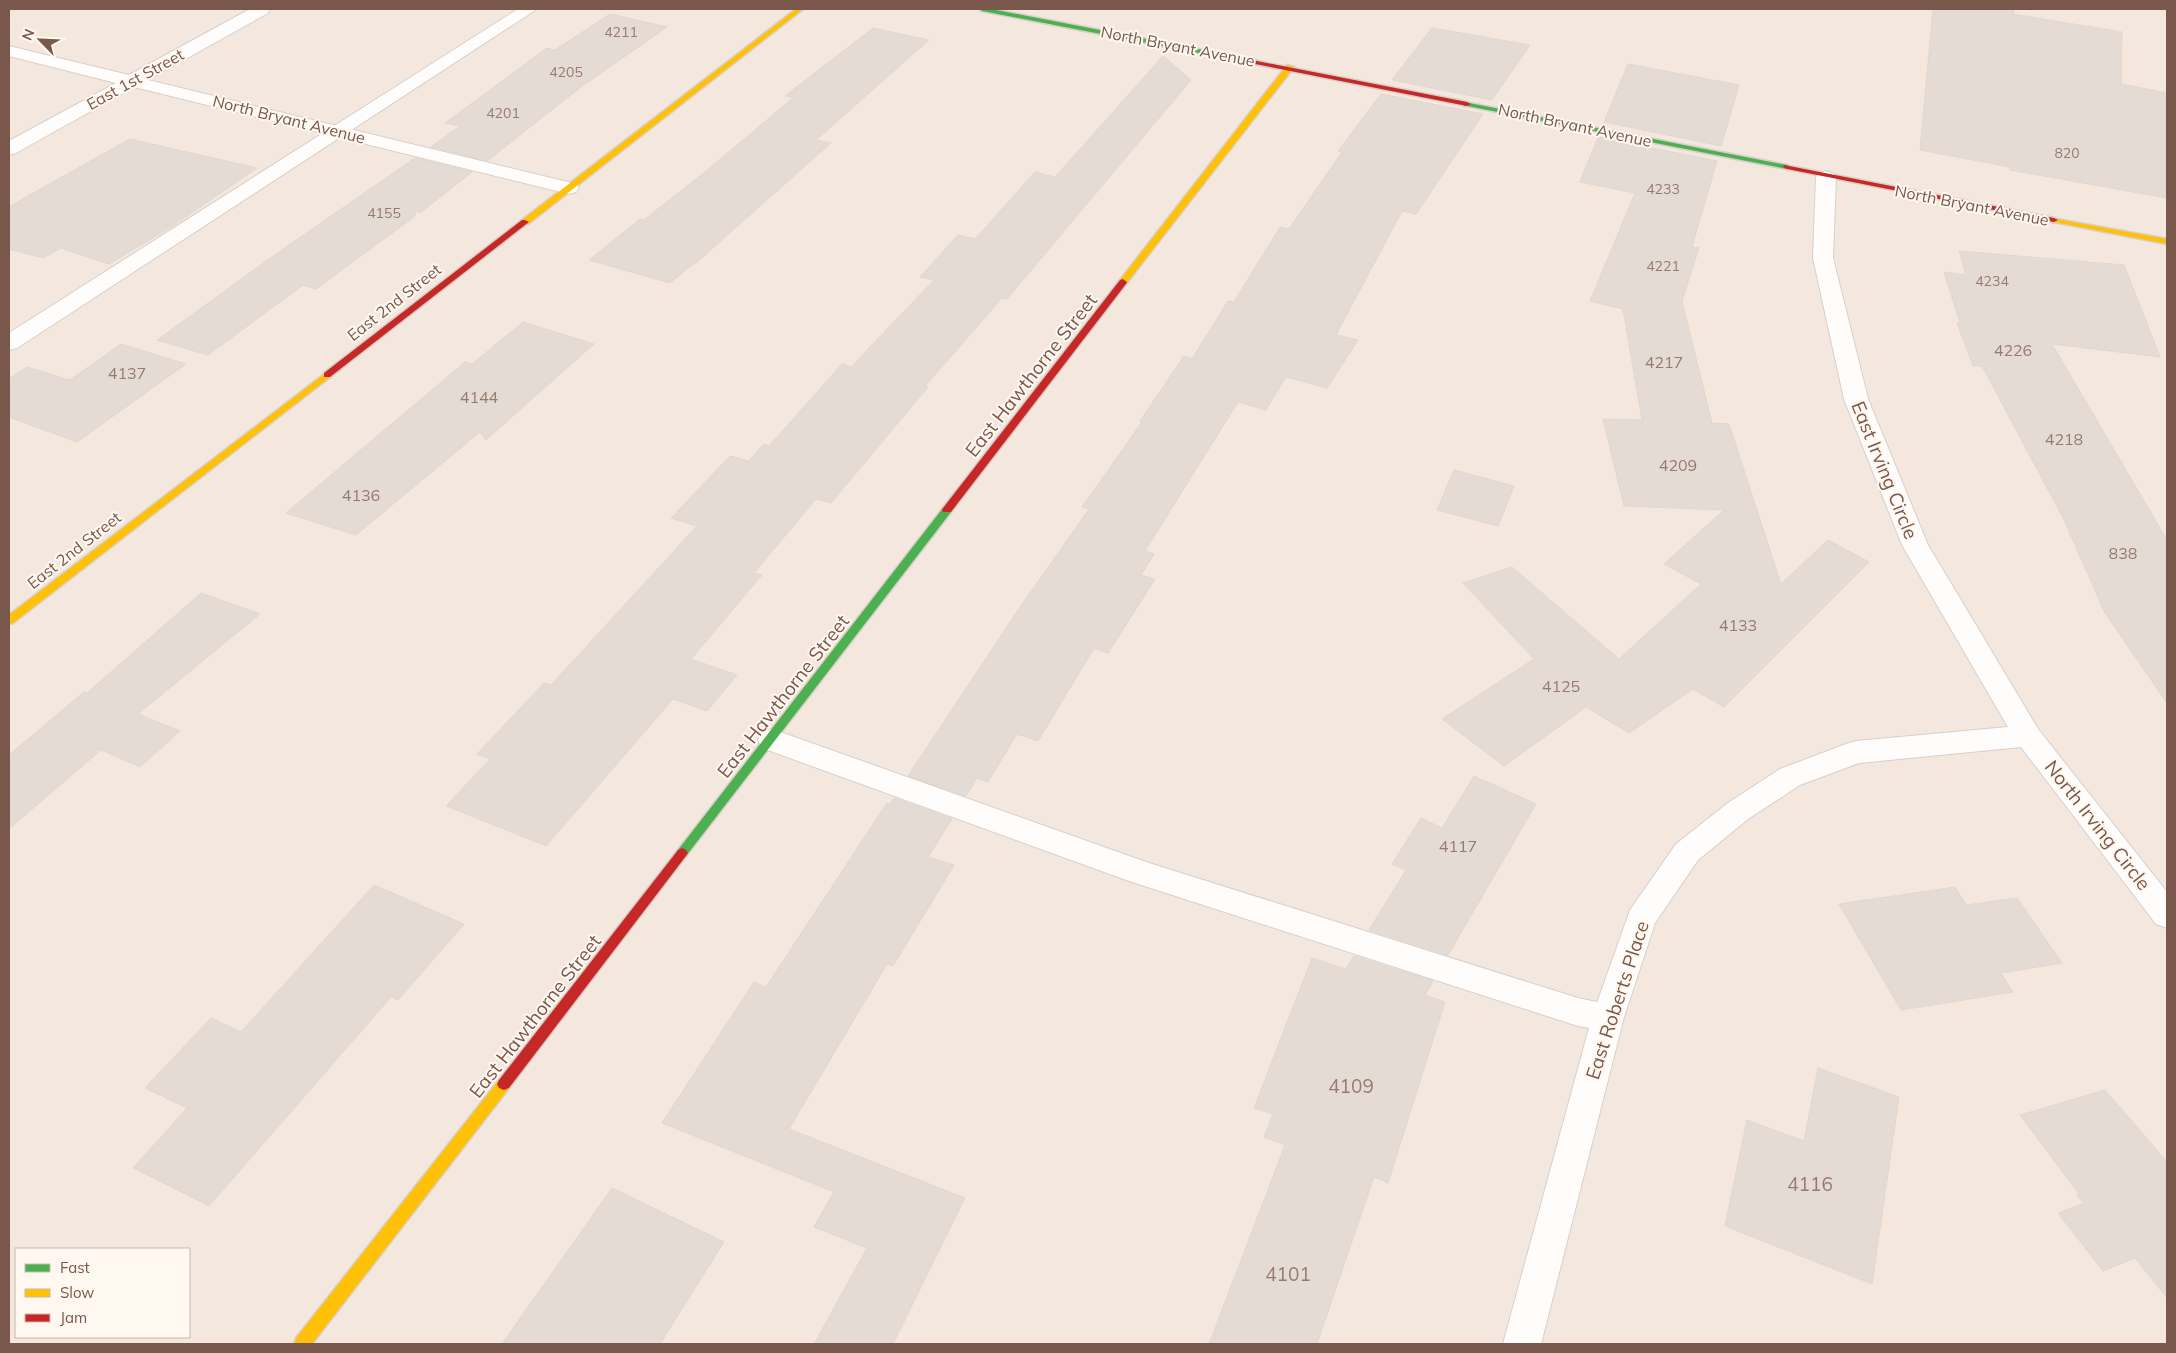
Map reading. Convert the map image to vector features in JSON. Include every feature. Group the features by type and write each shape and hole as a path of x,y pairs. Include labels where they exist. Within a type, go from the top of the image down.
{"street":[{"name":"East 1st Street","path":"9,149 262,9"},
{"path":"9,343 529,9"},
{"name":"East 2nd Street","path":"9,620 800,9"},
{"name":"North Bryant Avenue","path":"982,9 1290,67 1826,177 2167,242"},
{"name":"North Bryant Avenue","path":"9,51 569,188"},
{"name":"East Hawthorne Street","path":"302,1344 772,740 1290,67"},
{"name":"East Irving Circle","path":"1826,177 1823,258 1856,399 1915,545 2028,736"},
{"name":"North Irving Circle","path":"2028,736 2167,915"},
{"name":"East Roberts Place","path":"1522,1344 1608,1017 1641,919 1687,852 1738,810 1790,777 1856,752 2028,736"},
{"path":"772,740 1140,872 1578,1012 1608,1017"}],"shaded area":[{"path":"9,9 2167,9 2167,1344 9,1344"}],"building":[{"path":"1933,9 2014,9 2013,14 2122,32 2121,84 2167,93 2167,198 2010,170 2010,167 1920,150"},
{"path":"610,14 667,27 581,87 487,161 431,147 460,126 445,123 547,48 555,50"},
{"path":"873,28 929,40 816,140 831,143 695,264 670,283 589,260 640,219 644,220 706,171 793,98 785,96"},
{"path":"1432,28 1530,45 1492,100 1392,80"},
{"path":"1163,56 1191,80 1007,299 1002,298 925,386 928,387 831,503 816,499 754,573 762,575 691,659 737,675 707,711 673,699 546,846 446,806 490,759 477,754 544,683 551,685 697,526 671,518 730,456 749,461 764,444 769,446 842,364 851,367 934,280 920,277 958,235 975,239 1035,172 1055,177"},
{"path":"1628,64 1739,85 1721,146 1604,122"},
{"path":"1381,94 1483,114 1416,214 1402,211 1336,335 1358,340 1327,388 1286,377 1266,410 1238,402 1145,551 1154,554 1141,575 1155,579 1108,653 1094,648 1038,741 1017,734 988,782 977,778 966,796 908,776 1018,610 1089,509 1082,507 1142,422 1140,421 1184,356 1192,359 1228,301 1234,302 1280,227 1289,229 1342,152 1338,151"},
{"path":"1598,137 1717,161 1692,247 1699,248 1682,301 1712,423 1729,424 1781,584 1828,540 1869,562 1724,707 1693,689 1629,733 1586,707 1504,766 1442,719 1534,659 1463,583 1512,567 1619,659 1701,584 1664,564 1724,510 1624,506 1603,419 1642,420 1623,309 1590,301 1635,193 1580,182"},
{"path":"130,139 257,168 174,225 109,264 61,248 43,258 9,249 10,206"},
{"path":"415,158 472,172 420,213 416,211 414,217 316,289 303,285 208,355 157,340 276,254"},
{"path":"1959,251 2124,265 2160,357 2052,344 2167,540 2167,703 2105,613 2063,518 1982,366 1973,366 1957,323 1960,323 1944,272 1966,275"},
{"path":"523,322 594,344 486,440 480,432 356,535 286,513 465,362 472,364"},
{"path":"121,344 186,364 77,442 9,417 9,379 27,367 70,380"},
{"path":"1454,470 1514,486 1498,526 1437,510"},
{"path":"201,593 260,614 138,714 180,731 140,767 101,750 9,829 9,755 84,692 87,693"},
{"path":"1474,776 1536,804 1448,955 1369,930 1406,870 1392,864 1421,818 1442,828"},
{"path":"894,798 952,819 928,857 954,865 893,966 887,964 789,1129 965,1198 893,1344 814,1344 867,1248 814,1227 834,1192 662,1123 754,982 766,987 887,803 890,804"},
{"path":"374,885 464,924 398,1000 391,997 209,1206 133,1168 187,1108 145,1088 211,1018 241,1032"},
{"path":"1955,887 1966,905 2017,898 2062,963 2001,973 2013,992 1901,1010 1839,904"},
{"path":"1354,956 1433,981 1425,995 1445,1002 1388,1183 1374,1177 1317,1344 1209,1344 1285,1145 1264,1137 1273,1114 1254,1108 1312,958 1346,969"},
{"path":"1818,1068 1899,1097 1872,1284 1725,1226 1747,1120 1804,1141"},
{"path":"2105,1090 2167,1162 2167,1298 2135,1258 2103,1271 2058,1213 2084,1203 2020,1115"},
{"path":"612,1188 724,1242 660,1344 502,1344"}],"traffic: fast":[{"path":"982,9 1255,62"},
{"path":"1467,104 1787,167"},
{"path":"682,853 947,510"}],"traffic: slow":[{"path":"525,222 800,9"},
{"path":"1123,282 1290,67"},
{"path":"2054,220 2167,242"},
{"path":"9,620 327,375"},
{"path":"302,1344 504,1084"}],"traffic: jam":[{"path":"1255,62 1467,104"},
{"path":"1787,167 2054,220"},
{"path":"327,375 525,222"},
{"path":"947,510 1123,282"},
{"path":"504,1084 682,853"}]}
